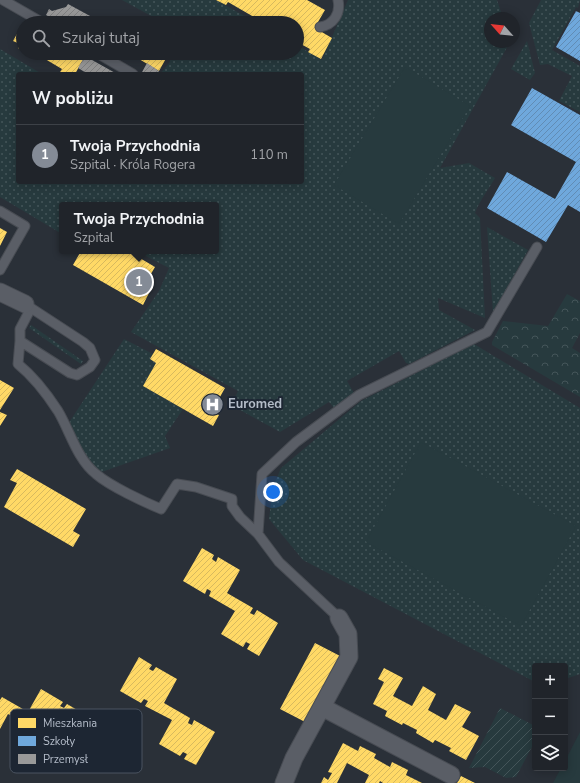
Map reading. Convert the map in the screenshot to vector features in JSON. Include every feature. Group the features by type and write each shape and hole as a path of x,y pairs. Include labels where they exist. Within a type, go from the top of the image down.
{"street":[{"path":"0,292 28,306"},
{"path":"284,783 294,758 349,657 348,634 339,618"},
{"path":"322,706 451,775"}],"lane":[{"path":"3,0 31,16"},
{"path":"320,27 328,26 334,19 339,10 338,0"},
{"path":"109,60 130,72"},
{"path":"0,212 25,226 0,270"},
{"path":"258,534 262,474 296,442 358,395 487,332 537,247"},
{"path":"20,341 70,373 77,375 90,367 95,360 90,348 28,306 20,329 18,364 32,375 58,411 77,450 96,474 147,503 161,509 177,484 196,487 232,499 232,506 240,517 258,534 279,562 339,618"}],"green space":[{"path":"122,0 216,0 245,16 151,16"},
{"path":"348,0 497,0 501,12 484,12 484,48 507,48 440,168 469,163 495,178 475,213 480,218 485,318 438,298 439,310 475,330 409,364 406,363 399,351 347,381 354,393 353,397 335,409 329,402 280,432 231,405 238,391 131,332 159,291 169,268 142,254 219,254 219,202 59,202 59,232 0,197 0,49 16,59 16,60 39,72 16,72 16,184 304,184 304,72 162,72 170,60 304,60 304,49 322,60"},
{"path":"541,0 580,0 578,8 576,7 552,50 580,66 580,112 559,101 572,76 548,64 540,65 529,23"},
{"path":"527,41 535,73 530,80 511,69"},
{"path":"405,67 470,106 399,224 334,185"},
{"path":"487,227 528,250 493,313"},
{"path":"567,294 580,301 580,333 572,348 580,353 580,397 492,345 492,342 503,321 548,326"},
{"path":"31,325 83,361 81,364 29,328"},
{"path":"124,339 153,354 150,359 156,363 143,386 183,409 165,436 170,448 96,474 77,450 70,421"},
{"path":"474,344 580,408 580,674 568,678 568,663 532,663 532,680 303,560 269,519 273,487 281,468 361,401"},
{"path":"421,442 576,526 521,626 366,542"},
{"path":"500,708 532,724 532,747 516,777 506,778 485,767 469,768"},
{"path":"580,732 580,783 553,783 559,771 568,771 568,755"}],"building: Mieszkania":[{"path":"216,0 307,0 325,10 318,22 320,31 332,38 321,59 308,52 310,49 304,46 304,16 252,16 228,2 226,5"},
{"path":"16,36 16,42 13,41"},
{"path":"47,60 83,60 76,72 60,72 62,69"},
{"path":"141,60 165,60 159,71"},
{"path":"0,228 7,232 0,246"},
{"path":"79,254 133,254 155,267 142,289 149,293 143,305 73,265"},
{"path":"156,349 225,388 212,411 219,415 213,426 143,386 156,363 150,359"},
{"path":"0,380 14,388 0,410"},
{"path":"0,412 7,415 0,426"},
{"path":"17,469 86,509 73,531 80,535 73,547 4,507 17,483 10,480"},
{"path":"202,548 214,555 212,559 216,562 218,557 240,570 227,593 253,608 250,613 254,615 257,610 278,623 259,656 247,649 250,644 246,642 243,647 221,634 235,611 209,596 211,591 207,589 205,594 183,581"},
{"path":"315,643 342,657 307,723 280,709"},
{"path":"139,657 152,665 149,669 153,671 156,667 177,679 164,703 190,718 188,723 192,725 194,720 215,732 196,765 184,759 187,754 183,752 180,756 159,744 172,720 145,706 148,701 144,699 141,703 120,691"},
{"path":"384,668 403,678 393,696 412,706 423,686 436,694 428,710 446,720 455,704 471,712 462,727 479,736 466,760 449,751 451,748 435,740 433,743 416,733 417,730 403,723 402,725 385,716 387,711 373,704 384,682 378,679"},
{"path":"41,689 63,702 60,706 64,708 67,704 76,709 30,709"},
{"path":"2,697 23,709 10,709 10,715 8,714 0,729 0,700"},
{"path":"343,743 358,751 360,746 376,754 374,758 390,767 392,762 408,770 406,775 422,783 383,783 380,781 379,783 365,783 369,775 347,763 337,783 321,783 324,777 328,780 332,773 328,772"},
{"path":"461,776 475,783 457,783"}],"building: Szkoły":[{"path":"576,11 580,13 580,61 556,47"},
{"path":"532,88 580,115 580,212 568,205 546,242 487,208 507,172 555,199 576,162 511,125"}],"building: Przemysł":[{"path":"68,4 90,16 46,15 49,9 52,11 66,7"},
{"path":"83,60 92,60 113,72 85,72 78,68"},
{"path":"147,63 159,71 158,72 142,72"}],"place":[{"name":"Twoja Przychodnia","path":"139,282"},
{"name":"Euromed","path":"212,404"}]}
